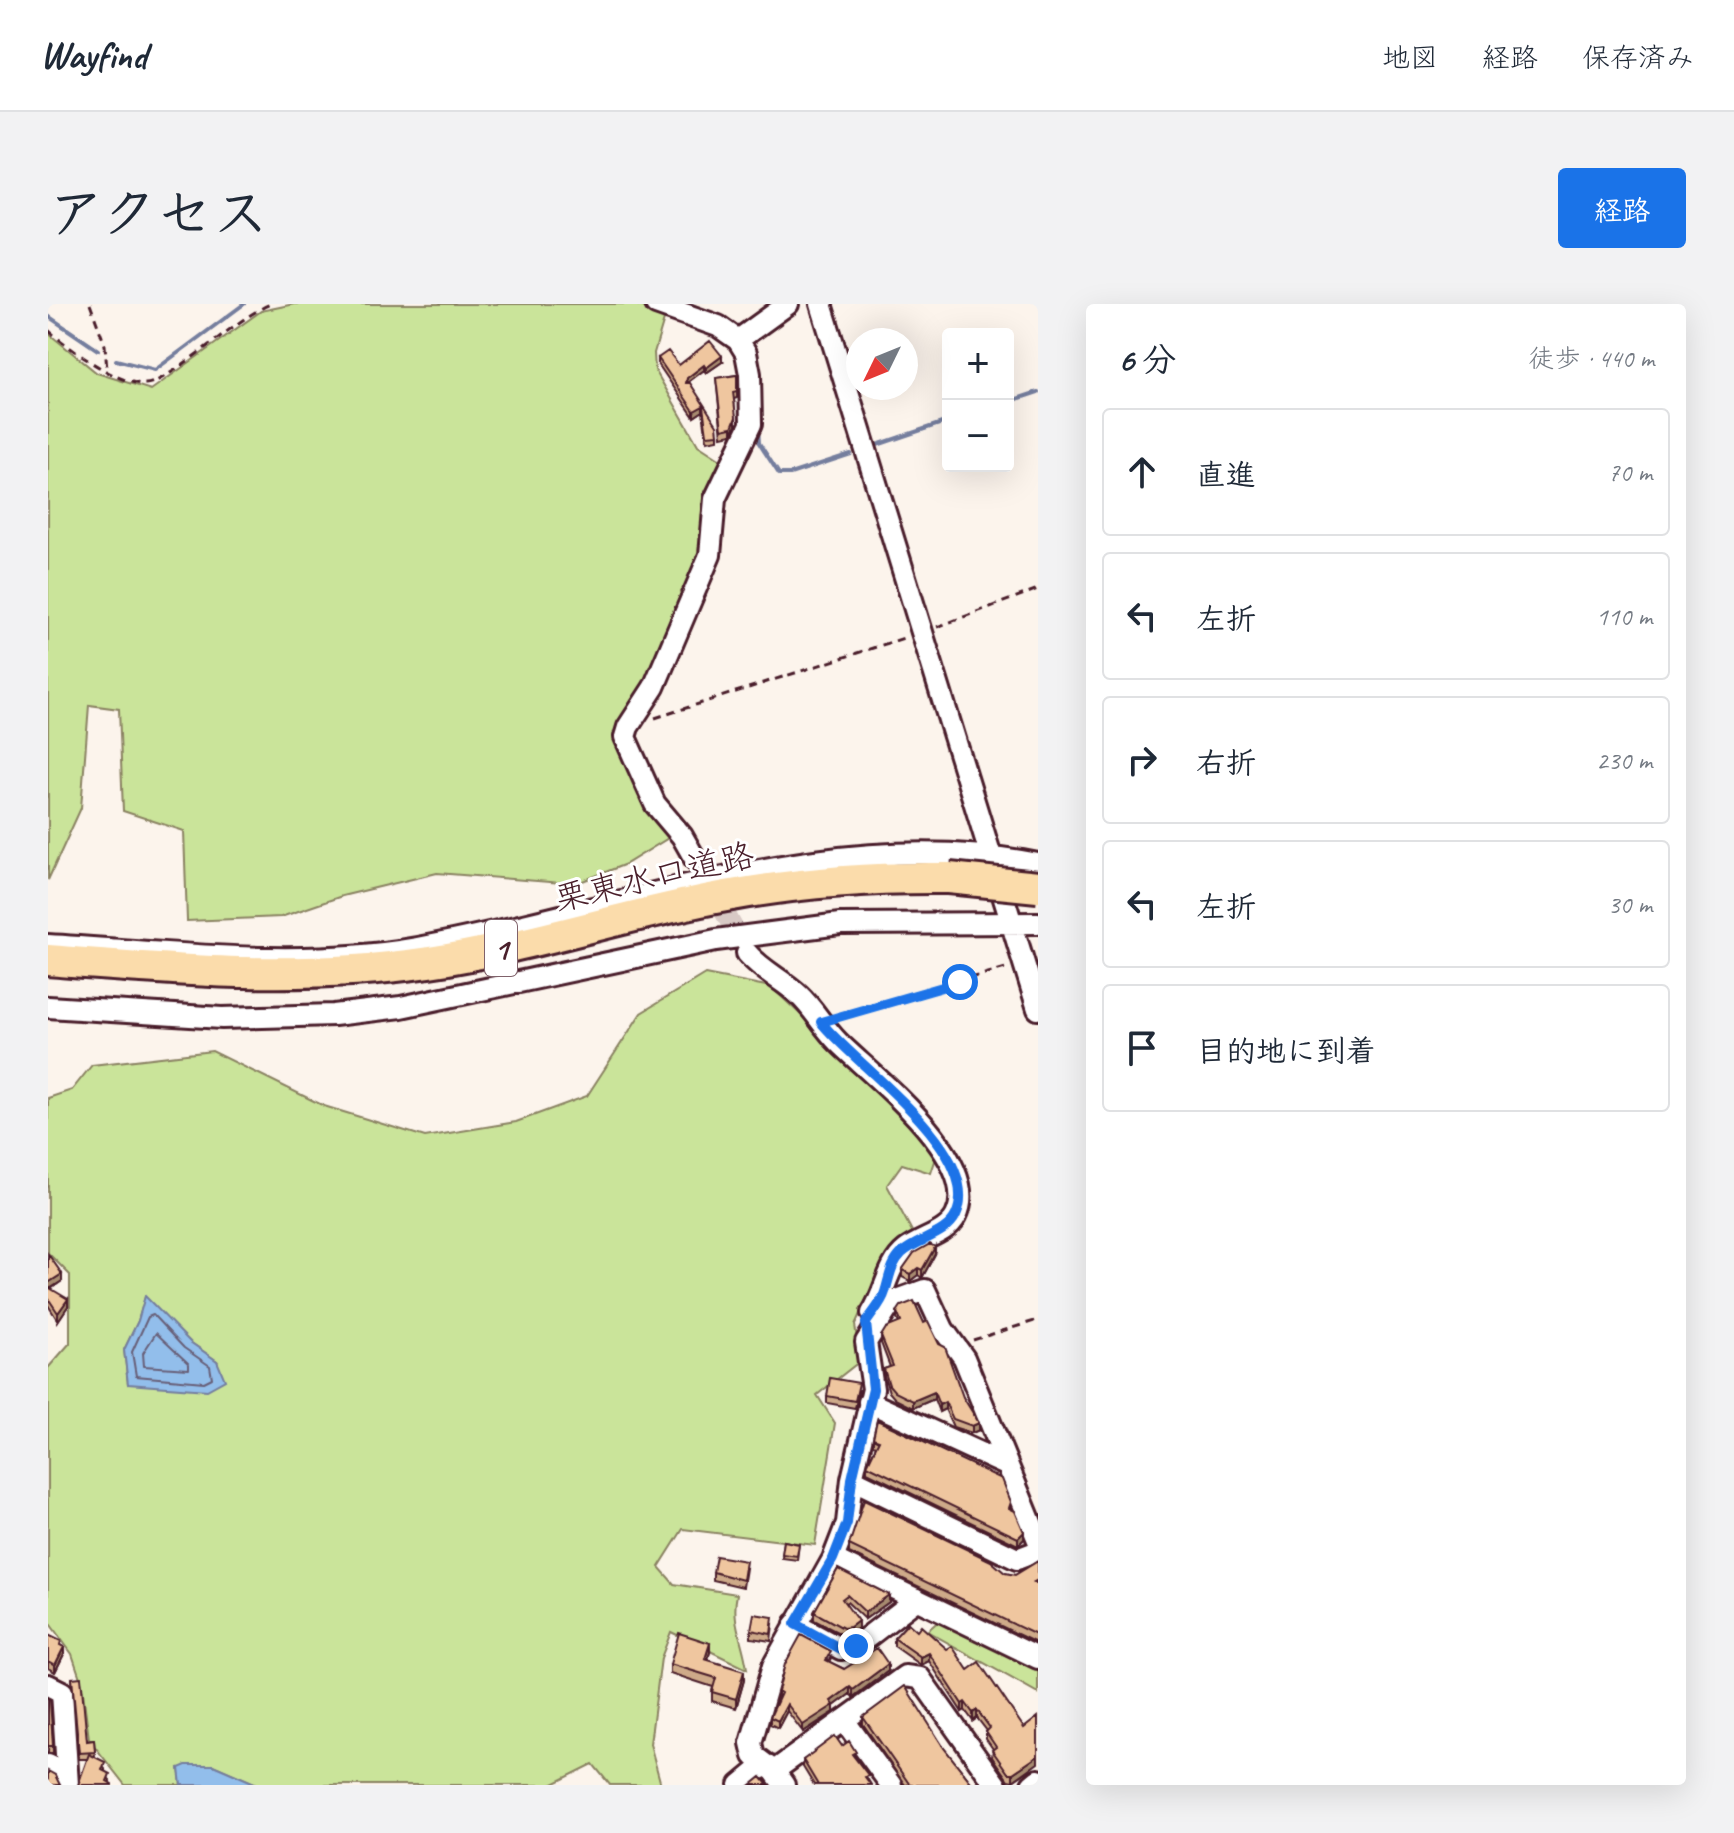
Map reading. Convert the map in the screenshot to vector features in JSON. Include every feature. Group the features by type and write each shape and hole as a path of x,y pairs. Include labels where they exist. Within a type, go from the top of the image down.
{"highway":[{"name":"栗東水口道路","path":"48,960 272,975 355,972 536,942 723,896 778,887 876,878 949,878 1038,887"}],"street":[{"path":"656,304 718,326 738,340 746,353 750,374 751,424 715,499 710,555 654,687 628,727 625,737 655,804 682,836 695,859"},
{"path":"738,340 788,304"},
{"path":"821,304 1038,1009"},
{"path":"48,945 284,959 414,949 743,874 859,857 937,854 1038,864"},
{"path":"48,1007 222,1018 334,1015 401,1007 716,940 840,924 1038,923"},
{"path":"747,953 759,967 796,992 821,1022 933,1132 953,1172 960,1196 956,1216 941,1231 899,1256 890,1271 885,1294 866,1323 873,1389 852,1479 847,1523 833,1559 773,1666 751,1743 754,1756 774,1774"},
{"path":"866,1342 892,1302 925,1290 943,1329 964,1358 1038,1540"},
{"path":"869,1402 1006,1465"},
{"path":"852,1479 1017,1559 1038,1551"},
{"path":"833,1559 1038,1658"},
{"path":"795,1624 841,1649 856,1646 917,1599"},
{"path":"740,1785 774,1774 905,1676 920,1678 996,1785"},
{"path":"48,1685 62,1692 61,1775"},
{"path":"844,1720 891,1785"},
{"path":"1032,1785 1038,1780"}],"path":[{"path":"90,304 105,345 107,370"},
{"path":"48,330 107,370 146,384 162,379 231,325 271,304"},
{"path":"628,727 921,633 1038,589"},
{"path":"821,1022 1022,963"},
{"path":"973,1340 1038,1320"}],"green space":[{"path":"294,304 634,304 666,313 654,353 655,370 698,445 721,460 703,498 699,555 644,681 614,732 649,809 673,835 626,864 575,884 437,873 342,896 281,917 187,921 184,831 123,811 119,709 89,705 81,808 48,880 48,333 97,373 151,390 261,311"},
{"path":"705,974 771,987 907,1114 938,1152 931,1173 902,1164 887,1185 914,1235 883,1262 855,1325 860,1361 817,1395 835,1423 815,1545 683,1529 659,1567 674,1584 737,1594 736,1622 747,1669 671,1632 661,1658 650,1744 661,1785 610,1785 593,1764 551,1785 259,1785 213,1765 179,1768 181,1785 125,1785 89,1739 82,1684 72,1654 48,1621 48,1368 70,1343 70,1275 48,1253 48,1098 72,1090 92,1065 212,1051 324,1106 425,1137 516,1122 587,1096 641,1013","holes":["145,1297 190,1342 217,1361 128,1384 124,1350"]},
{"path":"941,1619 1038,1666 1038,1693 927,1631"}],"water":[{"path":"145,1296 190,1342 217,1361 225,1380 207,1390 128,1384 124,1350 138,1321"},
{"path":"213,1765 259,1785 181,1785 179,1768"}],"building":[{"path":"710,341 722,356 706,368 704,365 687,378 686,383 690,383 717,425 718,434 707,435 703,406 694,411 658,358 668,351 679,365"},
{"path":"737,375 737,391 733,392 736,417 732,427 722,429 716,378"},
{"path":"930,1244 935,1247 922,1270 918,1268 910,1274 902,1270 914,1253"},
{"path":"48,1254 62,1274 48,1283"},
{"path":"48,1287 68,1299 58,1313 48,1298"},
{"path":"914,1301 924,1323 928,1321 939,1344 945,1347 963,1397 979,1423 972,1426 953,1419 945,1402 939,1405 934,1392 913,1401 895,1392 889,1385 884,1369 893,1366 881,1336 886,1328 901,1322 897,1312 901,1306"},
{"path":"830,1378 859,1383 855,1401 827,1396"},
{"path":"877,1420 1002,1479 1011,1502 1009,1508 1015,1511 1024,1532 1018,1538 867,1465 879,1440 873,1438"},
{"path":"864,1500 991,1561 1005,1573 1015,1575 1038,1561 1038,1580 1034,1582 1038,1584 1038,1636 849,1545"},
{"path":"784,1541 799,1544 797,1556 782,1554"},
{"path":"716,1556 746,1561 743,1580 713,1572"},
{"path":"838,1569 889,1595 865,1612 847,1595 842,1599 858,1621 850,1627 843,1628 814,1612"},
{"path":"754,1614 773,1617 771,1634 751,1630"},
{"path":"908,1623 917,1631 921,1626 947,1649 952,1646 968,1670 979,1662 1024,1728 1038,1717 1038,1756 1013,1773 1008,1773 992,1750 996,1747 986,1732 990,1728 977,1710 973,1713 965,1702 962,1704 929,1653 921,1657 894,1638"},
{"path":"679,1633 710,1643 705,1659 744,1671 736,1699 712,1692 716,1678 670,1664"},
{"path":"48,1635 61,1641 60,1645 64,1647 55,1665 48,1661"},
{"path":"801,1635 831,1651 826,1660 844,1669 877,1648 888,1664 853,1690 850,1687 831,1701 834,1705 803,1725 787,1704 778,1721 770,1717 781,1693 778,1691 785,1664"},
{"path":"81,1677 87,1741 94,1740 95,1752 79,1753 72,1678"},
{"path":"905,1686 944,1748 973,1785 910,1785 863,1717"},
{"path":"50,1700 53,1746 48,1746"},
{"path":"835,1736 842,1746 849,1741 856,1752 852,1754 868,1775 865,1777 871,1785 818,1785 803,1760"},
{"path":"89,1754 105,1762 102,1770 110,1774 107,1781 112,1785 78,1785"},
{"path":"48,1771 55,1775 60,1785 48,1785"},
{"path":"761,1777 768,1785 751,1785"}],"waterway":[{"path":"116,360 155,370 244,304"},
{"path":"690,304 741,328"},
{"path":"48,316 98,350"},
{"path":"1014,400 1038,392"},
{"path":"874,446 942,423"},
{"path":"758,427 759,443 779,474 790,474 851,454"}],"tunnel":[{"path":"695,859 745,949"}],"route":[{"path":"856,1646 841,1649 795,1624 833,1559 847,1523 852,1479 873,1389 866,1323 885,1294 890,1271 899,1256 909,1247 941,1231 956,1216 960,1196 953,1172 933,1132 821,1022 960,982"}]}
